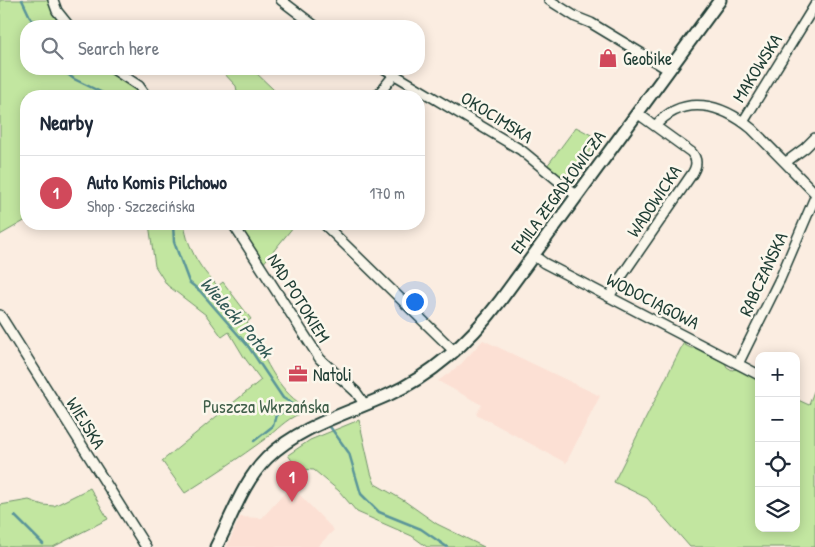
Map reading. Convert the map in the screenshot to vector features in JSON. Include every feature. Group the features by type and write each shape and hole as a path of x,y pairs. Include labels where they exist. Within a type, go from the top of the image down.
{"main road":[{"name":"EMILA ZEGADŁOWICZA","path":"217,547 243,490 256,470 280,446 310,428 406,387 424,376 455,352 472,335 492,312 720,0"}],"street":[{"path":"53,0 57,11 64,20"},
{"path":"281,0 307,20"},
{"path":"549,0 669,70"},
{"name":"MAKOWSKA","path":"743,122 815,6"},
{"path":"122,75 139,86 142,90"},
{"path":"382,90 393,75"},
{"name":"OKOCIMSKA","path":"396,75 421,90"},
{"name":"OKOCIMSKA","path":"425,93 521,150 576,196"},
{"path":"655,126 670,113 690,105 716,110 743,122 786,162 815,193"},
{"name":"WADOWICKA","path":"609,297 695,168 696,160 694,155 637,113"},
{"path":"786,162 815,138"},
{"name":"RABCZAŃSKA","path":"738,364 780,279 815,197"},
{"name":"NAD POTOKIEM","path":"237,230 320,360 356,392 365,405"},
{"path":"330,230 455,352"},
{"name":"WODOCIĄGOWA","path":"534,255 544,263 755,373"},
{"name":"WIEJSKA","path":"1,318 146,547"}],"shaded area":[{"path":"483,340 600,396 566,463 476,414 482,405 438,381 461,364"},
{"path":"291,486 334,530 317,547 227,547 240,517 262,518"}],"green space":[{"path":"0,0 51,0 63,20 20,20 20,75 115,75 138,90 20,90 20,223 0,235"},
{"path":"226,75 258,75 274,90 237,90 236,86"},
{"path":"576,127 599,139 566,181 547,166"},
{"name":"Puszcza Wkrzańska","path":"150,230 185,230 194,255 209,277 218,286 223,282 251,319 247,322 268,365 289,395 298,402 299,414 185,493 162,461 261,380 229,332 222,337 206,315 167,285 155,266"},
{"path":"241,230 291,230 262,265"},
{"path":"684,342 685,345 725,363 732,370 736,369 755,378 755,532 800,532 800,401 809,405 815,388 815,547 690,547 647,498 614,482"},
{"path":"359,420 375,484 403,500 437,524 484,547 427,547 412,536 357,512 339,491 314,470 298,469 288,455 310,440"},
{"path":"90,488 108,519 53,547 0,547 0,505 29,500 43,505 54,506"}],"waterway":[{"name":"Wielecki Potok","path":"22,0 32,20"},
{"name":"Wielecki Potok","path":"69,75 97,90"},
{"name":"Wielecki Potok","path":"173,230 174,242 189,282 200,291 248,346 283,398 296,406 317,408 324,417"},
{"path":"254,441 273,426 276,415 296,406"},
{"name":"Wielecki Potok","path":"328,424 349,453 361,494 379,512 421,529 447,547"},
{"path":"15,516 43,544"}],"place":[{"name":"Geobike","path":"608,58"},
{"name":"Natoli","path":"298,374"},
{"name":"Auto Komis Pilchowo","path":"292,502"}]}
